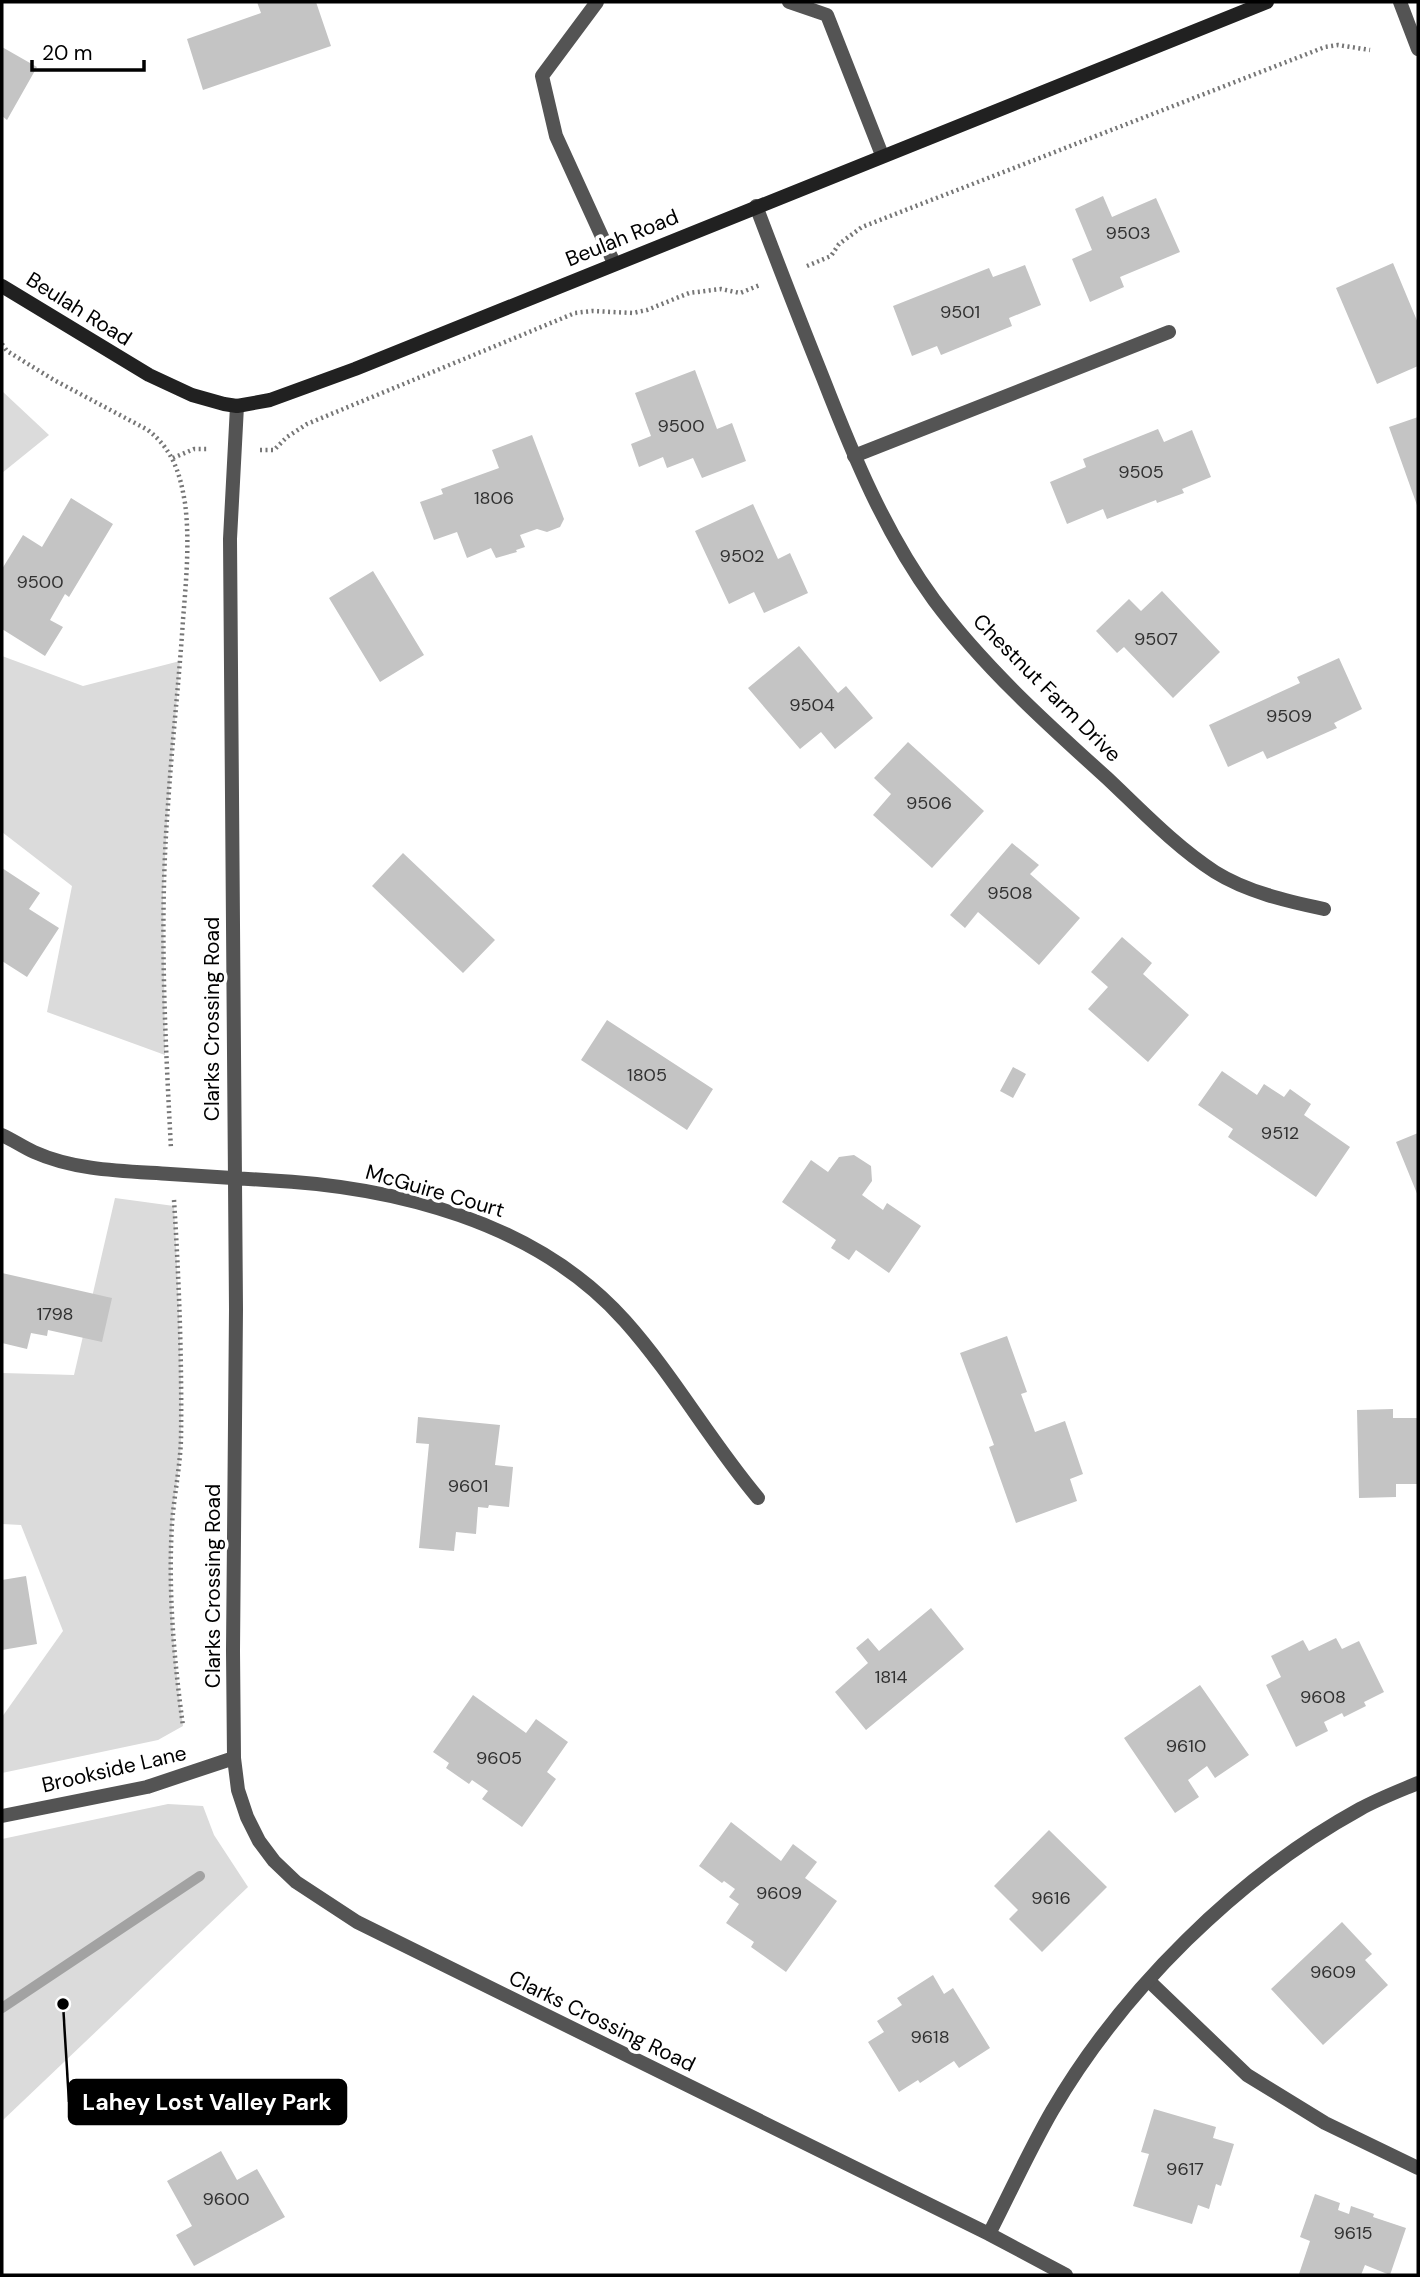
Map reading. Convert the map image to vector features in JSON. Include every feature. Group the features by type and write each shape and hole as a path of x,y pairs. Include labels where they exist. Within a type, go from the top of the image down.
{"main road":[{"name":"Beulah Road","path":"2,286 157,380 192,395 237,406 270,400 1267,2"}],"street":[{"path":"597,2 542,76 556,136 614,263"},
{"path":"789,2 827,15 882,155"},
{"path":"1400,2 1418,49"},
{"name":"Chestnut Farm Drive","path":"755,206 853,456 902,550 933,599 990,666 1074,748 1186,850 1214,871 1265,894 1324,909"},
{"path":"853,456 1169,332"},
{"name":"Clarks Crossing Road","path":"237,406 230,539 236,1309 233,1639 234,1758 247,1817 259,1841 274,1861 296,1882 337,1911 989,2234 1066,2275"},
{"name":"McGuire Court","path":"2,1135 35,1153 112,1170 303,1182 375,1193 501,1231 550,1258 591,1288 625,1321 659,1363 717,1447 758,1498"},
{"name":"Brookside Lane","path":"2,1816 147,1787 234,1758"},
{"path":"989,2234 1052,2111 1095,2046 1168,1960 1238,1894 1302,1846 1361,1809 1418,1783"},
{"path":"1149,1981 1247,2075 1325,2123 1418,2168"}],"path":[{"path":"173,458 194,449 274,450 287,437 307,424 575,313 592,310 633,313 689,293 721,289 740,293 831,256 839,244 862,227 1164,108 1325,47 1338,45 1370,50"},
{"path":"2,344 7,351 54,380 148,430 158,438 173,458 180,477 185,507 184,606 163,893 164,1041 178,1290 181,1440 172,1522 171,1564 177,1679 183,1726"}],"shaded area":[{"path":"2,391 49,435 2,473"},
{"path":"2,656 83,686 180,661 163,893 165,1055 47,1012 72,886 2,832"},
{"path":"115,1198 174,1206 181,1440 172,1525 171,1600 183,1726 158,1740 2,1773 2,1717 63,1631 21,1525 2,1524 2,1373 74,1375"},
{"path":"168,1804 203,1806 214,1835 248,1887 2,2121 2,1839"}],"building":[{"path":"257,2 316,2 331,46 203,90 187,39 261,13"},
{"path":"2,47 37,67 7,120 2,116"},
{"path":"1103,196 1112,217 1156,198 1180,252 1120,277 1124,287 1090,302 1072,259 1092,250 1075,209"},
{"path":"1393,263 1418,323 1418,366 1377,384 1336,288"},
{"path":"1025,265 1041,305 1009,318 1012,326 941,355 937,346 912,356 893,306 989,268 993,277"},
{"path":"695,370 717,429 732,423 746,461 702,478 693,458 667,468 663,457 639,467 631,444 651,436 635,393"},
{"path":"1418,417 1418,508 1389,427"},
{"path":"1158,429 1164,442 1192,430 1211,477 1182,489 1184,493 1157,503 1156,500 1107,519 1103,509 1067,524 1050,482 1086,467 1083,459"},
{"path":"532,435 564,519 560,527 547,532 537,529 520,535 525,547 496,558 491,548 467,558 457,532 434,540 420,502 443,494 441,489 499,468 492,450"},
{"path":"71,498 113,524 69,597 65,594 50,620 63,627 45,656 2,629 2,569 23,535 42,547"},
{"path":"753,504 778,559 790,553 808,593 764,613 754,592 729,604 695,531"},
{"path":"373,571 424,655 380,682 329,598"},
{"path":"1162,591 1220,652 1173,698 1124,647 1117,653 1096,631 1129,599 1141,611"},
{"path":"799,646 838,693 846,686 873,718 835,749 821,732 800,749 748,688"},
{"path":"1339,658 1362,709 1334,723 1337,728 1267,759 1263,751 1228,767 1209,725 1300,683 1297,677"},
{"path":"908,742 984,811 932,868 873,815 891,794 874,778"},
{"path":"1012,843 1039,865 1030,874 1080,918 1039,965 978,912 965,928 950,915"},
{"path":"403,853 495,940 463,973 372,886"},
{"path":"2,868 40,893 29,909 59,928 27,977 2,961"},
{"path":"1122,937 1152,963 1143,974 1189,1015 1148,1062 1088,1009 1108,987 1091,972"},
{"path":"607,1020 713,1089 687,1130 581,1060"},
{"path":"1013,1067 1026,1074 1013,1098 1000,1091"},
{"path":"1222,1071 1257,1095 1264,1084 1284,1097 1290,1089 1311,1104 1304,1115 1350,1147 1316,1197 1228,1137 1233,1129 1198,1105"},
{"path":"1418,1133 1418,1196 1396,1142"},
{"path":"854,1155 871,1166 872,1181 862,1195 883,1210 887,1203 921,1226 889,1273 856,1250 849,1260 831,1248 836,1240 782,1202 811,1160 828,1172 839,1157"},
{"path":"2,1273 112,1298 102,1342 48,1330 47,1336 31,1333 27,1349 2,1343"},
{"path":"1007,1336 1027,1392 1021,1394 1035,1432 1065,1421 1083,1474 1070,1479 1077,1501 1016,1523 989,1447 994,1445 960,1353"},
{"path":"1393,1409 1393,1418 1418,1418 1418,1484 1396,1484 1396,1497 1359,1498 1357,1410"},
{"path":"418,1417 500,1425 495,1465 513,1467 509,1507 478,1507 476,1534 456,1532 454,1551 419,1548 429,1444 416,1443"},
{"path":"26,1576 37,1644 2,1650 2,1580"},
{"path":"931,1608 964,1649 866,1730 835,1692 868,1663 856,1648 868,1638 879,1651"},
{"path":"1336,1638 1342,1649 1359,1641 1384,1692 1364,1702 1366,1706 1344,1717 1342,1713 1324,1722 1328,1731 1296,1747 1266,1685 1281,1677 1271,1656 1303,1640 1309,1651"},
{"path":"1200,1685 1249,1755 1215,1778 1207,1766 1188,1780 1199,1797 1175,1813 1124,1738"},
{"path":"473,1695 526,1733 536,1719 568,1742 547,1772 556,1779 522,1827 482,1799 488,1791 472,1780 469,1784 446,1768 449,1763 433,1752"},
{"path":"731,1822 781,1861 793,1844 817,1862 805,1878 837,1901 786,1972 751,1947 754,1942 726,1923 739,1904 729,1897 735,1889 699,1866"},
{"path":"1049,1830 1107,1887 1042,1952 1009,1919 1018,1910 994,1886"},
{"path":"1342,1922 1372,1954 1365,1960 1388,1985 1323,2045 1271,1989"},
{"path":"933,1975 944,1994 953,1988 990,2048 959,2068 954,2061 920,2083 918,2080 899,2092 868,2042 884,2032 877,2021 902,2005 897,1998"},
{"path":"1154,2109 1216,2127 1213,2138 1234,2144 1221,2186 1216,2184 1209,2209 1198,2205 1192,2224 1133,2206 1149,2154 1141,2152"},
{"path":"221,2151 237,2180 257,2169 285,2217 194,2266 176,2235 192,2226 167,2181"},
{"path":"1315,2194 1340,2203 1338,2210 1349,2214 1351,2206 1406,2228 1390,2275 1365,2265 1361,2275 1299,2274 1310,2241 1300,2237"}],"waterway":[{"path":"2,2008 200,1876"}],"place":[{"name":"Lahey Lost Valley Park","path":"63,2004"}]}
